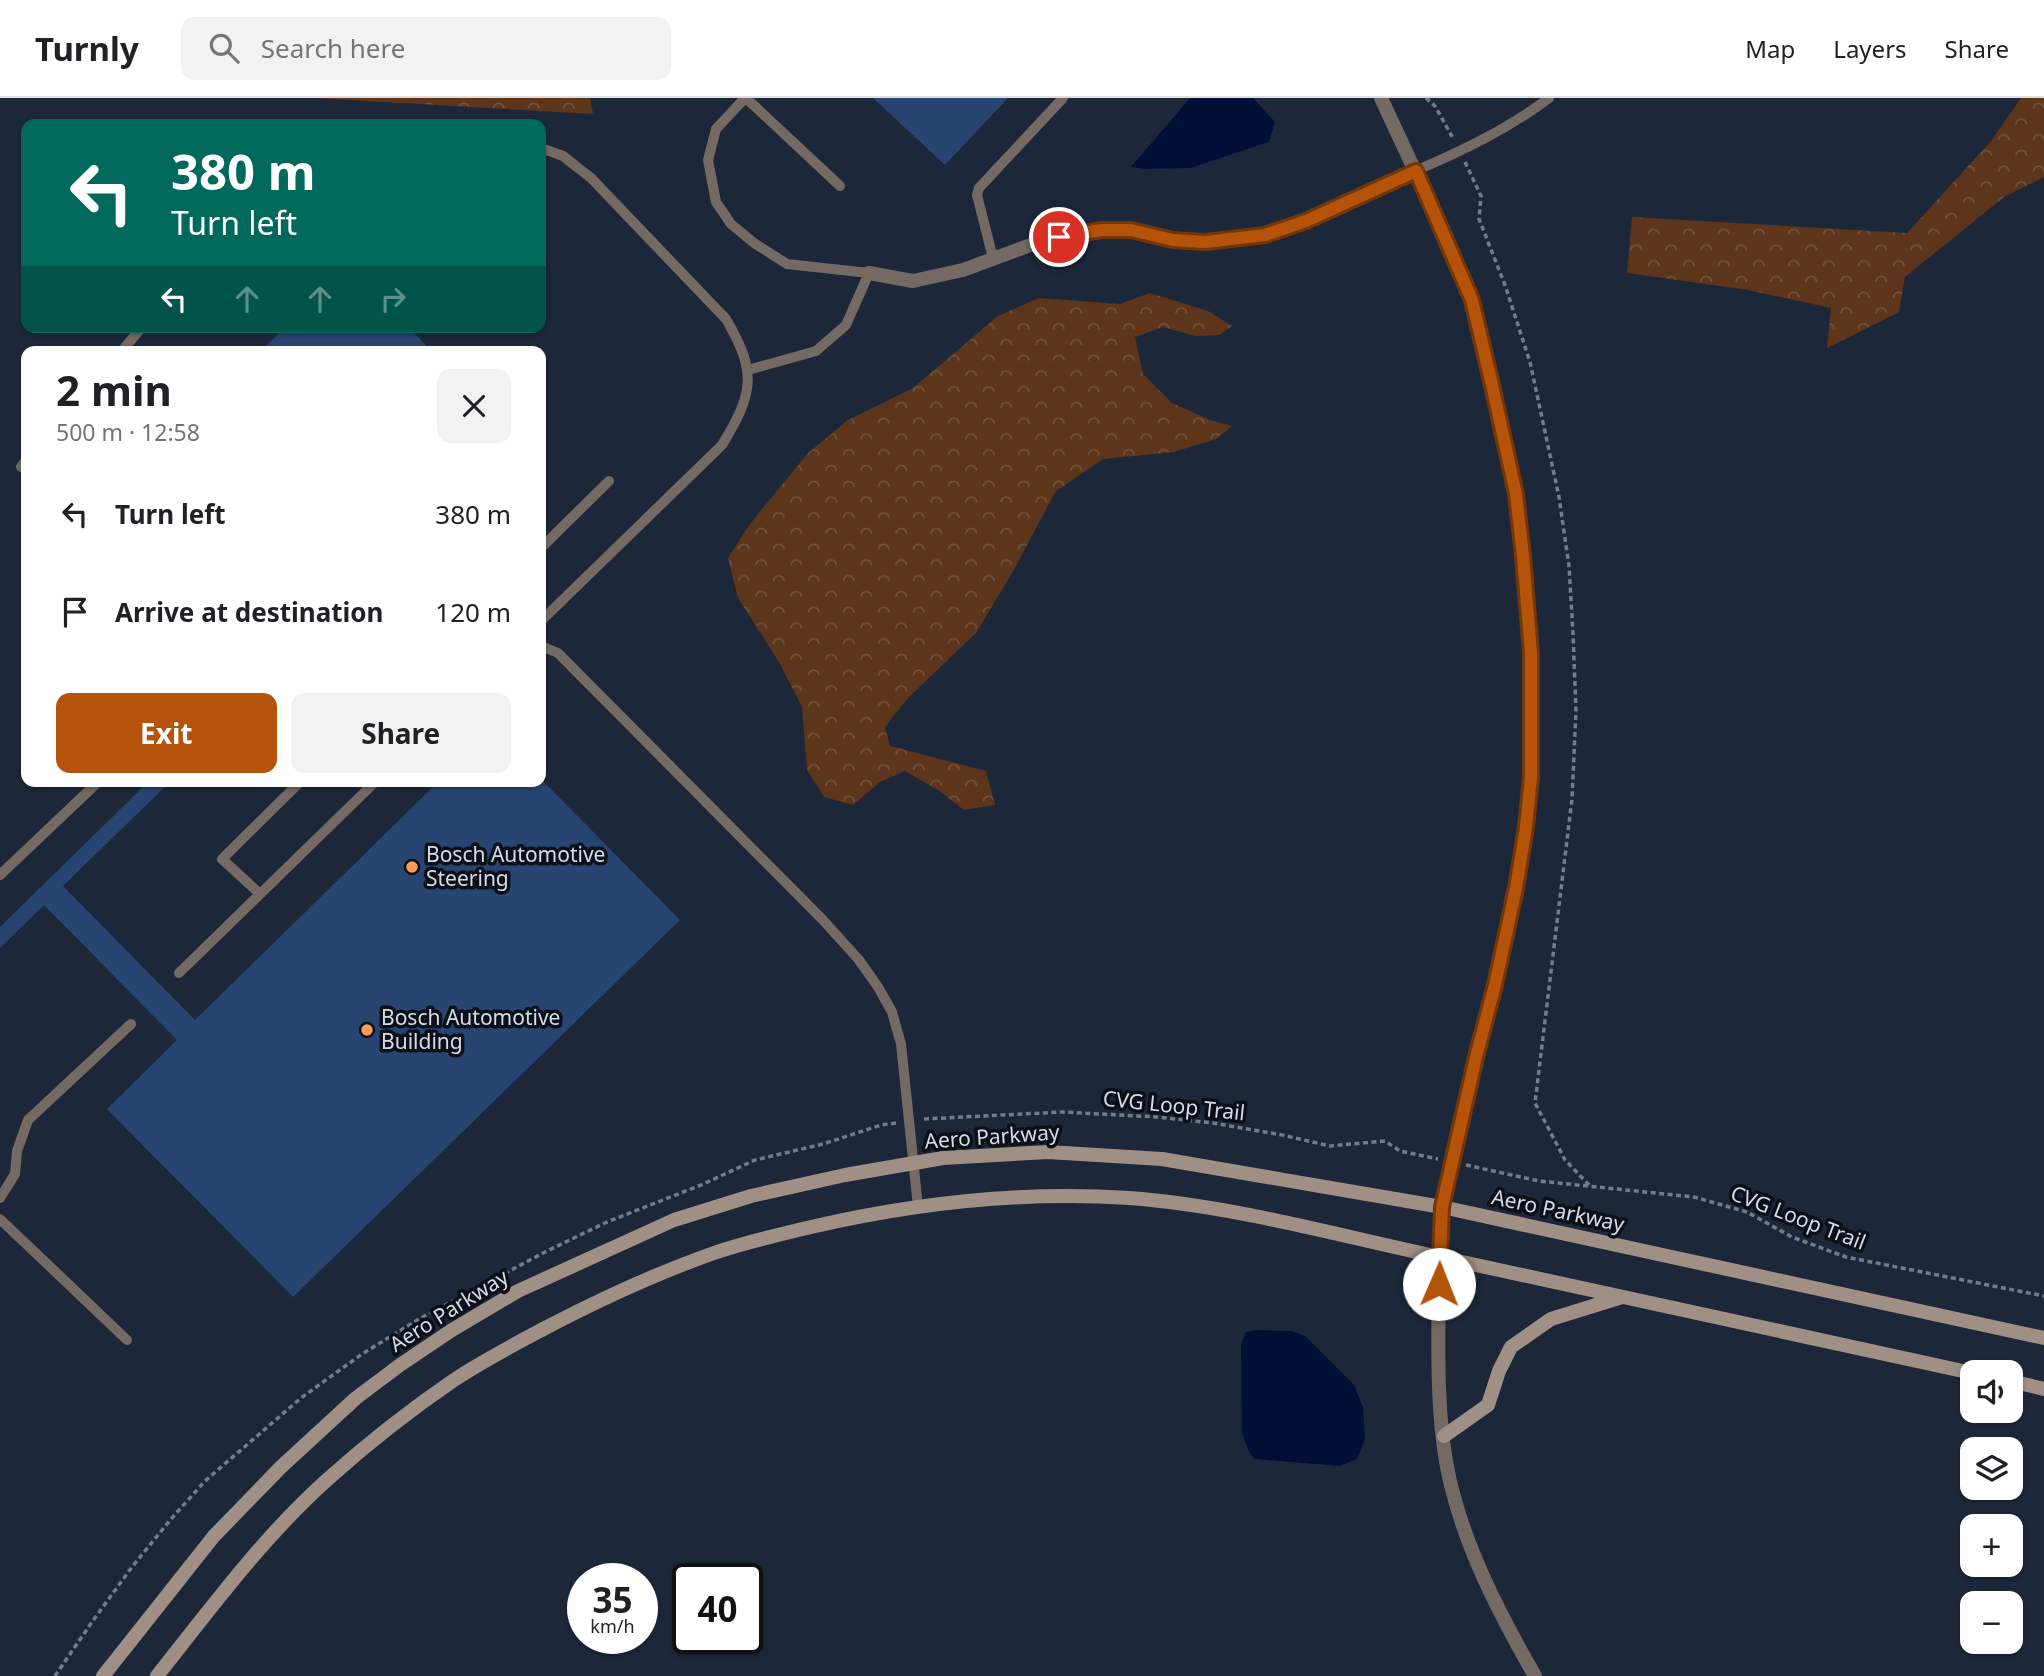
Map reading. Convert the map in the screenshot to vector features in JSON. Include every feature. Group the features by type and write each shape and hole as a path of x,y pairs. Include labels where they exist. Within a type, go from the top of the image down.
{"main road":[{"name":"Aero Parkway","path":"103,1676 214,1536 281,1467 356,1398 452,1330 519,1291 674,1220 751,1196 845,1175 943,1158 1048,1152 1162,1159 1442,1207 2044,1338"},
{"path":"158,1676 257,1550 326,1481 410,1412 457,1378 599,1300 658,1274 717,1252 834,1222 918,1206 1050,1197 1125,1198 1264,1217 1960,1370"},
{"path":"1444,1436 1488,1405 1499,1371 1511,1347 1551,1319 1625,1296"},
{"path":"2023,1384 2044,1389"}],"street":[{"path":"1381,98 1472,300 1516,494 1523,556 1531,653 1531,776 1516,888 1442,1207 1439,1257 1439,1387 1450,1480 1475,1556 1508,1629 1535,1676"},
{"path":"869,272 913,281 963,270 1044,240 1101,230 1131,230 1173,240 1205,242 1265,235 1306,221 1416,171"}],"lane":[{"path":"748,370 816,352 846,325 869,272 788,264 754,243 731,224 716,202 708,160 716,129 745,98 840,186"},
{"path":"993,258 977,195 979,188 1063,98"},
{"path":"1416,171 1460,151 1524,116 1549,98"},
{"path":"546,150 563,156 591,178 726,318 740,343 748,370 747,389 738,418 722,445 546,616"},
{"path":"546,543 609,481"},
{"path":"546,648 558,653 800,897 859,960 878,987 892,1013 901,1044 918,1206"},
{"path":"0,875 90,787"},
{"path":"260,894 222,859 295,787"},
{"path":"179,973 370,787"},
{"path":"0,1198 15,1174 17,1151 28,1120 131,1024"},
{"path":"0,1219 127,1340"}],"path":[{"path":"1426,98 1436,106"},
{"name":"CVG Loop Trail","path":"941,1117 1062,1112 1157,1117 1255,1130 1330,1146 1385,1141 1400,1151"},
{"name":"CVG Loop Trail","path":"1539,1181 1694,1197 1747,1212 1792,1237 1846,1257 2044,1296"}],"green space":[{"path":"314,98 590,98 593,114"},
{"path":"2021,98 2044,98 2044,177 2004,197 1905,277 1899,312 1827,348 1831,308 1748,290 1627,273 1632,217 1907,233 1992,140"},
{"path":"1150,293 1208,311 1232,326 1219,335 1196,336 1163,327 1135,337 1143,374 1172,403 1210,420 1232,426 1216,439 1174,452 1103,459 1055,492 1015,568 976,633 908,698 885,727 890,746 986,771 995,805 964,810 938,790 905,771 880,782 853,805 824,797 807,770 802,707 779,662 738,598 728,558 750,524 807,454 848,420 913,388 998,316 1039,298 1120,304"}],"water":[{"path":"1190,98 1253,98 1275,122 1269,142 1191,168 1131,167"},
{"path":"1291,1331 1305,1336 1354,1385 1363,1407 1365,1439 1357,1459 1340,1466 1254,1459 1242,1433 1241,1344 1246,1332"}],"building":[{"path":"873,98 1008,98 945,165"},
{"path":"279,333 415,333 426,346 266,346"},
{"name":"Bosch Automotive Building","path":"546,784 680,920 293,1297 107,1109 177,1040 44,905 0,948 0,927 143,787 165,787 63,886 195,1020 433,787 546,787"}],"place":[{"name":"Bosch Automotive Steering","path":"412,867"},
{"name":"Bosch Automotive Building","path":"367,1030"}],"route":[{"path":"1059,237 1101,230 1131,230 1173,240 1205,242 1265,235 1306,221 1416,171 1472,300 1516,494 1531,653 1531,776 1516,888 1442,1207 1439,1284"}]}
